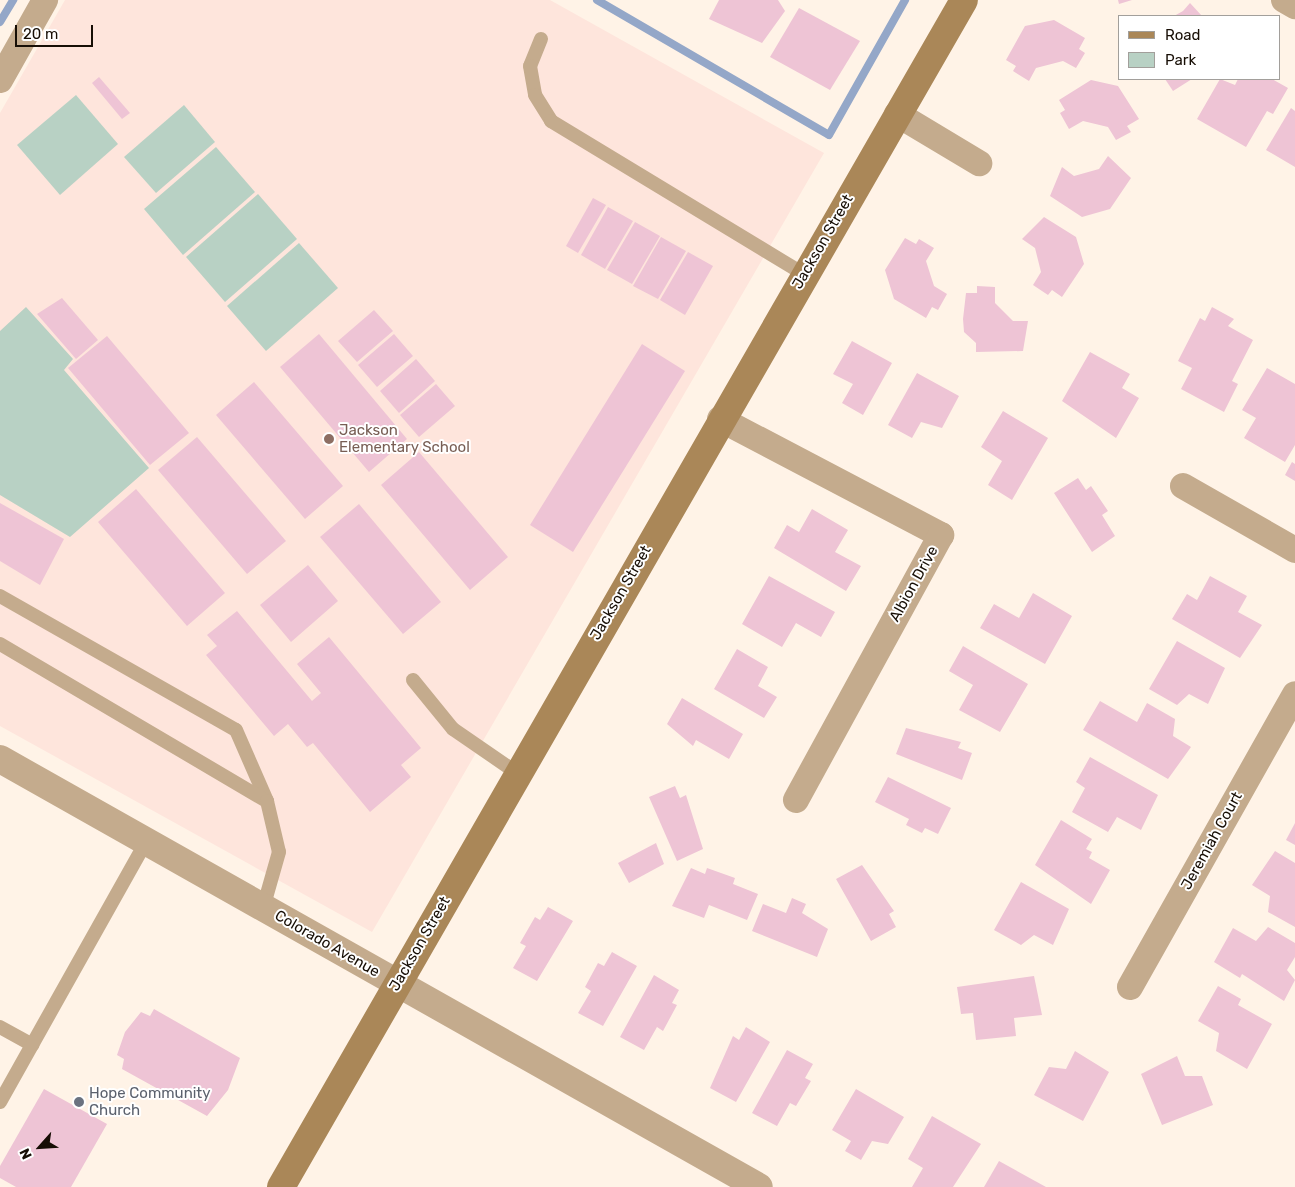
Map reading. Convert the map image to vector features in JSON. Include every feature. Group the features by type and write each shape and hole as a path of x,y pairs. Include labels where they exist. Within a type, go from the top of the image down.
{"main road":[{"name":"Jackson Street","path":"280,1187 720,419 964,0"}],"street":[{"path":"0,80 45,0"},
{"path":"1284,0 1295,6"},
{"path":"897,114 979,163"},
{"name":"Albion Drive","path":"720,419 941,535 796,800"},
{"path":"1183,486 1295,550"},
{"name":"Jeremiah Court","path":"1130,987 1295,694"},
{"name":"Colorado Avenue","path":"0,759 759,1187"}],"lane":[{"path":"541,39 530,66 535,95 551,121 804,274"},
{"path":"0,596 236,730 267,801 279,852 263,908"},
{"path":"0,644 267,801"},
{"path":"413,680 452,729 517,773"},
{"path":"0,1102 146,842"},
{"path":"0,1028 32,1045"}],"shaded area":[{"name":"Jackson Elementary School","path":"65,0 550,0 824,153 372,932 0,726 0,113"}],"green space":[{"path":"76,95 118,144 60,195 17,145"},
{"path":"184,105 215,142 156,193 124,157"},
{"path":"216,147 255,192 183,255 144,209"},
{"path":"258,194 297,239 225,302 186,257"},
{"path":"299,243 338,288 266,351 227,306"},
{"path":"26,307 73,359 64,370 149,468 70,537 0,495 0,331"}],"building":[{"path":"719,0 778,0 785,11 762,43 709,19"},
{"path":"1118,0 1132,0 1119,4"},
{"path":"1190,3 1201,15 1176,15 1183,11"},
{"path":"799,8 860,41 830,90 770,57"},
{"path":"1054,20 1085,38 1079,49 1085,53 1076,68 1063,61 1036,68 1029,81 1013,71 1016,66 1006,60 1025,26"},
{"path":"99,77 130,113 122,119 92,83"},
{"path":"1091,80 1118,86 1139,119 1127,126 1131,132 1116,140 1108,127 1083,121 1069,129 1060,113 1065,110 1059,100"},
{"path":"1166,80 1190,80 1173,91"},
{"path":"1219,80 1235,85 1238,80 1274,80 1288,88 1273,114 1267,111 1246,147 1197,119"},
{"path":"1291,108 1295,111 1295,167 1266,150"},
{"path":"1108,156 1131,178 1110,209 1082,217 1050,196 1062,167 1074,176 1099,169"},
{"path":"593,198 606,205 578,253 566,246"},
{"path":"608,207 633,221 605,269 581,255"},
{"path":"1044,217 1076,237 1084,264 1062,297 1052,290 1048,295 1033,285 1041,272 1035,248 1022,239"},
{"path":"635,222 660,236 632,284 607,270"},
{"path":"661,237 686,251 658,299 633,286"},
{"path":"905,238 916,244 919,239 934,248 926,261 934,286 947,294 938,310 932,307 926,318 894,299 885,270"},
{"path":"688,252 713,266 685,315 660,300"},
{"path":"977,286 995,287 995,303 1013,321 1028,321 1023,351 976,352 976,343 964,332 963,319 966,293 977,293"},
{"path":"62,298 98,340 76,359 37,314"},
{"path":"1212,307 1234,319 1228,326 1253,340 1232,381 1238,384 1224,412 1181,389 1192,368 1178,361 1200,318 1205,321"},
{"path":"374,310 393,331 357,362 338,341"},
{"path":"319,334 407,439 369,472 280,367"},
{"path":"394,334 413,356 377,387 358,365"},
{"path":"107,336 189,433 150,465 68,368"},
{"path":"852,341 892,363 863,415 842,403 853,384 833,374"},
{"path":"642,344 685,371 573,552 530,525"},
{"path":"1090,352 1130,374 1122,388 1139,398 1116,438 1062,401"},
{"path":"416,359 435,381 399,413 380,391"},
{"path":"1267,368 1295,384 1295,445 1285,462 1244,438 1256,418 1242,410"},
{"path":"917,373 959,396 942,428 921,422 912,438 888,425"},
{"path":"254,382 343,486 305,519 216,415"},
{"path":"436,384 455,406 419,437 400,415"},
{"path":"1003,411 1048,438 1012,500 988,485 1002,461 981,447"},
{"path":"197,437 286,541 247,574 158,470"},
{"path":"419,452 508,557 470,590 381,485"},
{"path":"1292,462 1295,464 1295,481 1285,475"},
{"path":"1078,478 1086,490 1091,486 1108,511 1102,515 1115,536 1092,552 1054,493"},
{"path":"136,489 225,593 187,626 98,522"},
{"path":"0,503 64,539 40,585 0,561"},
{"path":"359,504 441,602 403,634 320,537"},
{"path":"812,509 848,530 835,552 861,566 846,591 774,548 787,525 799,532"},
{"path":"308,565 338,601 291,642 260,605"},
{"path":"769,576 835,612 821,637 796,623 782,647 742,624"},
{"path":"1210,576 1247,596 1238,612 1262,625 1240,658 1172,619 1187,594 1197,600"},
{"path":"1033,593 1072,616 1045,664 980,628 994,604 1019,618"},
{"path":"237,611 312,701 321,693 297,664 329,637 421,748 401,765 411,777 370,812 313,743 307,747 288,724 274,736 206,655 217,646 207,635"},
{"path":"1177,641 1225,668 1208,704 1189,694 1177,705 1149,689"},
{"path":"963,646 1028,684 1000,732 959,710 973,685 949,671"},
{"path":"737,649 768,667 758,686 777,697 764,718 714,689"},
{"path":"682,698 743,734 729,759 696,740 693,746 667,724"},
{"path":"1100,701 1137,722 1147,703 1175,719 1173,736 1191,747 1168,779 1083,730"},
{"path":"906,728 961,742 958,748 972,753 962,780 896,754"},
{"path":"1090,757 1158,795 1141,830 1117,817 1108,832 1072,812 1085,788 1076,782"},
{"path":"888,777 951,808 938,834 925,828 922,833 906,825 909,819 875,802"},
{"path":"675,786 680,798 686,795 703,849 677,861 649,797"},
{"path":"1061,820 1092,839 1086,849 1092,852 1089,858 1110,870 1091,904 1035,865"},
{"path":"1295,823 1295,845 1286,840"},
{"path":"656,843 664,864 629,883 618,863"},
{"path":"1275,851 1295,863 1295,927 1268,912 1270,896 1252,885"},
{"path":"862,865 894,911 889,914 896,927 871,941 836,879"},
{"path":"691,868 705,874 707,868 735,878 733,884 758,894 747,920 709,905 704,918 672,906"},
{"path":"1021,882 1069,909 1053,945 1034,935 1021,945 994,930"},
{"path":"792,898 806,904 802,913 828,929 817,957 752,931 763,904 786,913"},
{"path":"548,907 573,921 537,981 513,968 526,946 520,943 535,917 540,920"},
{"path":"1268,927 1295,943 1295,957 1287,970 1295,980 1284,1001 1242,974 1240,978 1214,962 1233,928 1256,941"},
{"path":"612,952 637,966 603,1026 578,1013 591,991 585,987 598,963 604,966"},
{"path":"654,975 679,990 672,1003 677,1005 663,1031 657,1027 644,1050 620,1037"},
{"path":"1034,976 1042,1015 1014,1018 1016,1036 976,1040 973,1013 961,1014 957,987"},
{"path":"1218,986 1241,999 1238,1005 1272,1024 1247,1069 1216,1051 1219,1033 1198,1021"},
{"path":"154,1009 240,1058 228,1090 207,1116 122,1069 124,1059 117,1055 125,1032 141,1012 150,1016"},
{"path":"746,1027 770,1042 736,1102 710,1088 733,1036 739,1040"},
{"path":"787,1050 813,1064 805,1078 811,1081 796,1106 790,1103 777,1126 752,1113"},
{"path":"1075,1051 1109,1072 1083,1121 1034,1095 1049,1067 1066,1069"},
{"path":"1177,1056 1185,1076 1202,1076 1213,1105 1162,1125 1141,1074"},
{"path":"44,1089 107,1124 71,1187 16,1187 0,1178 0,1166"},
{"path":"856,1089 904,1117 888,1144 872,1141 861,1160 845,1151 851,1141 832,1130"},
{"path":"932,1116 981,1144 953,1187 912,1187 923,1168 908,1159"},
{"path":"999,1161 1046,1187 984,1187"}],"waterway":[{"path":"0,22 13,0"},
{"path":"597,0 829,135 905,0"}],"place":[{"name":"Jackson Elementary School","path":"329,439"},
{"name":"Hope Community Church","path":"79,1102"}]}
